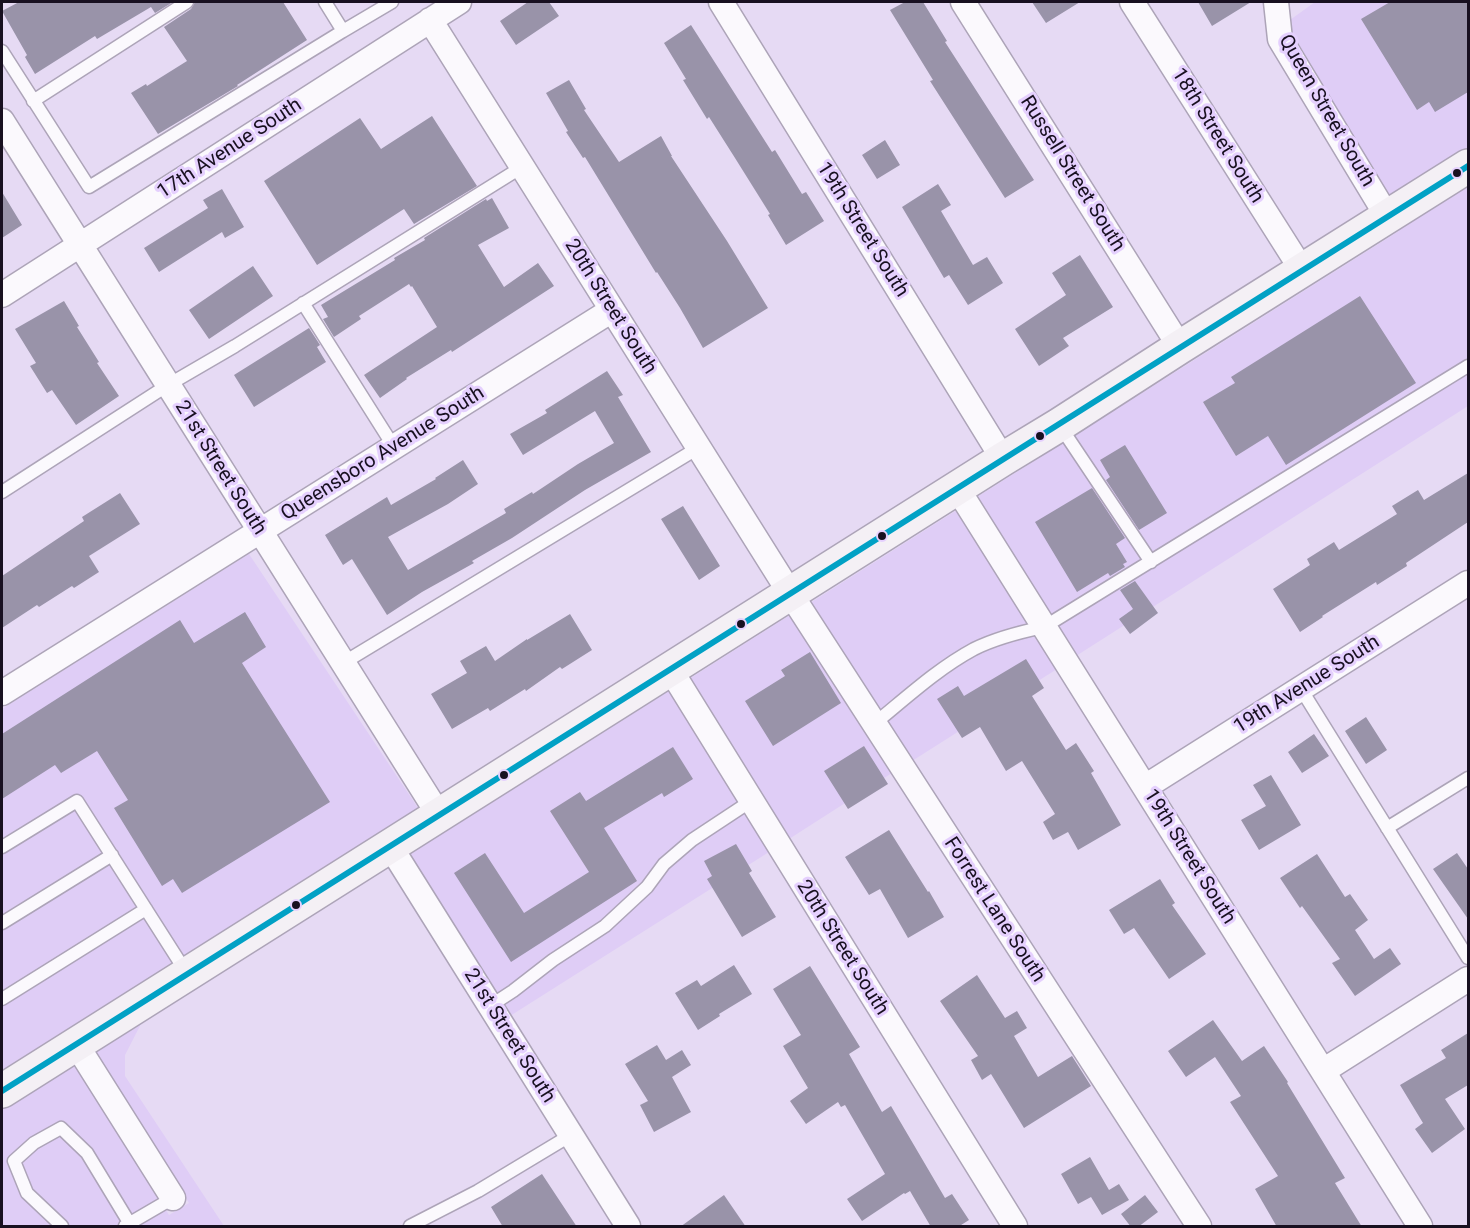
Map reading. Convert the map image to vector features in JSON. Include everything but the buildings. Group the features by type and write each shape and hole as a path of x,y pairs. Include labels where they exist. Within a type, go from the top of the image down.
{"street":[{"name":"17th Avenue South","path":"2,295 459,2"},
{"name":"19th Street South","path":"721,2 1003,459"},
{"name":"Russell Street South","path":"963,2 1180,347"},
{"name":"18th Street South","path":"1132,2 1302,270"},
{"name":"Queen Street South","path":"1276,2 1280,39 1387,216"},
{"name":"20th Street South","path":"430,20 790,593"},
{"name":"21st Street South","path":"2,121 440,814"},
{"path":"2,1091 1468,165"},
{"name":"Queensboro Avenue South","path":"2,693 612,310"},
{"name":"19th Street South","path":"957,488 1420,1227"},
{"name":"19th Avenue South","path":"1145,788 1468,583"},
{"name":"Forrest Lane South","path":"790,593 1199,1227"},
{"name":"20th Street South","path":"670,669 1015,1227"},
{"name":"21st Street South","path":"390,846 628,1227"},
{"path":"1323,1071 1468,979"},
{"path":"76,1044 172,1198"}],"lane":[{"path":"33,101 187,2"},
{"path":"325,2 342,31"},
{"path":"2,51 89,187 392,2"},
{"path":"2,492 168,385 235,346 522,167"},
{"path":"303,303 394,447"},
{"path":"874,724 935,674 974,649 998,639 1044,627 1468,366"},
{"path":"1059,425 1151,562"},
{"path":"343,663 698,448"},
{"path":"1300,689 1468,958"},
{"path":"1387,828 1468,778"},
{"path":"2,847 77,801 186,974"},
{"path":"490,1006 605,926 646,887 664,864 692,840 751,801"},
{"path":"2,923 112,855"},
{"path":"2,999 146,909"},
{"path":"62,1227 27,1192 14,1161 34,1143 61,1128 87,1153 128,1225 172,1198"},
{"path":"410,1227 478,1191 570,1135"}],"shaded area":[{"path":"1315,2 1468,2 1468,150 1390,199 1291,35 1290,20"},
{"path":"1468,181 1468,406 1076,656 977,497 1399,231 1397,226"},
{"path":"957,510 1057,669 912,761 810,603"},
{"path":"249,554 420,811 2,1076 2,709"},
{"path":"790,615 892,773 789,839 689,679"},
{"path":"669,691 769,852 510,1016 407,851 434,833 437,837"},
{"path":"143,1020 125,1055 125,1076 224,1226 2,1226 2,1107 73,1062 169,1215 189,1203 93,1049"}],"transit line":[{"path":"2,1091 1468,166"}]}
